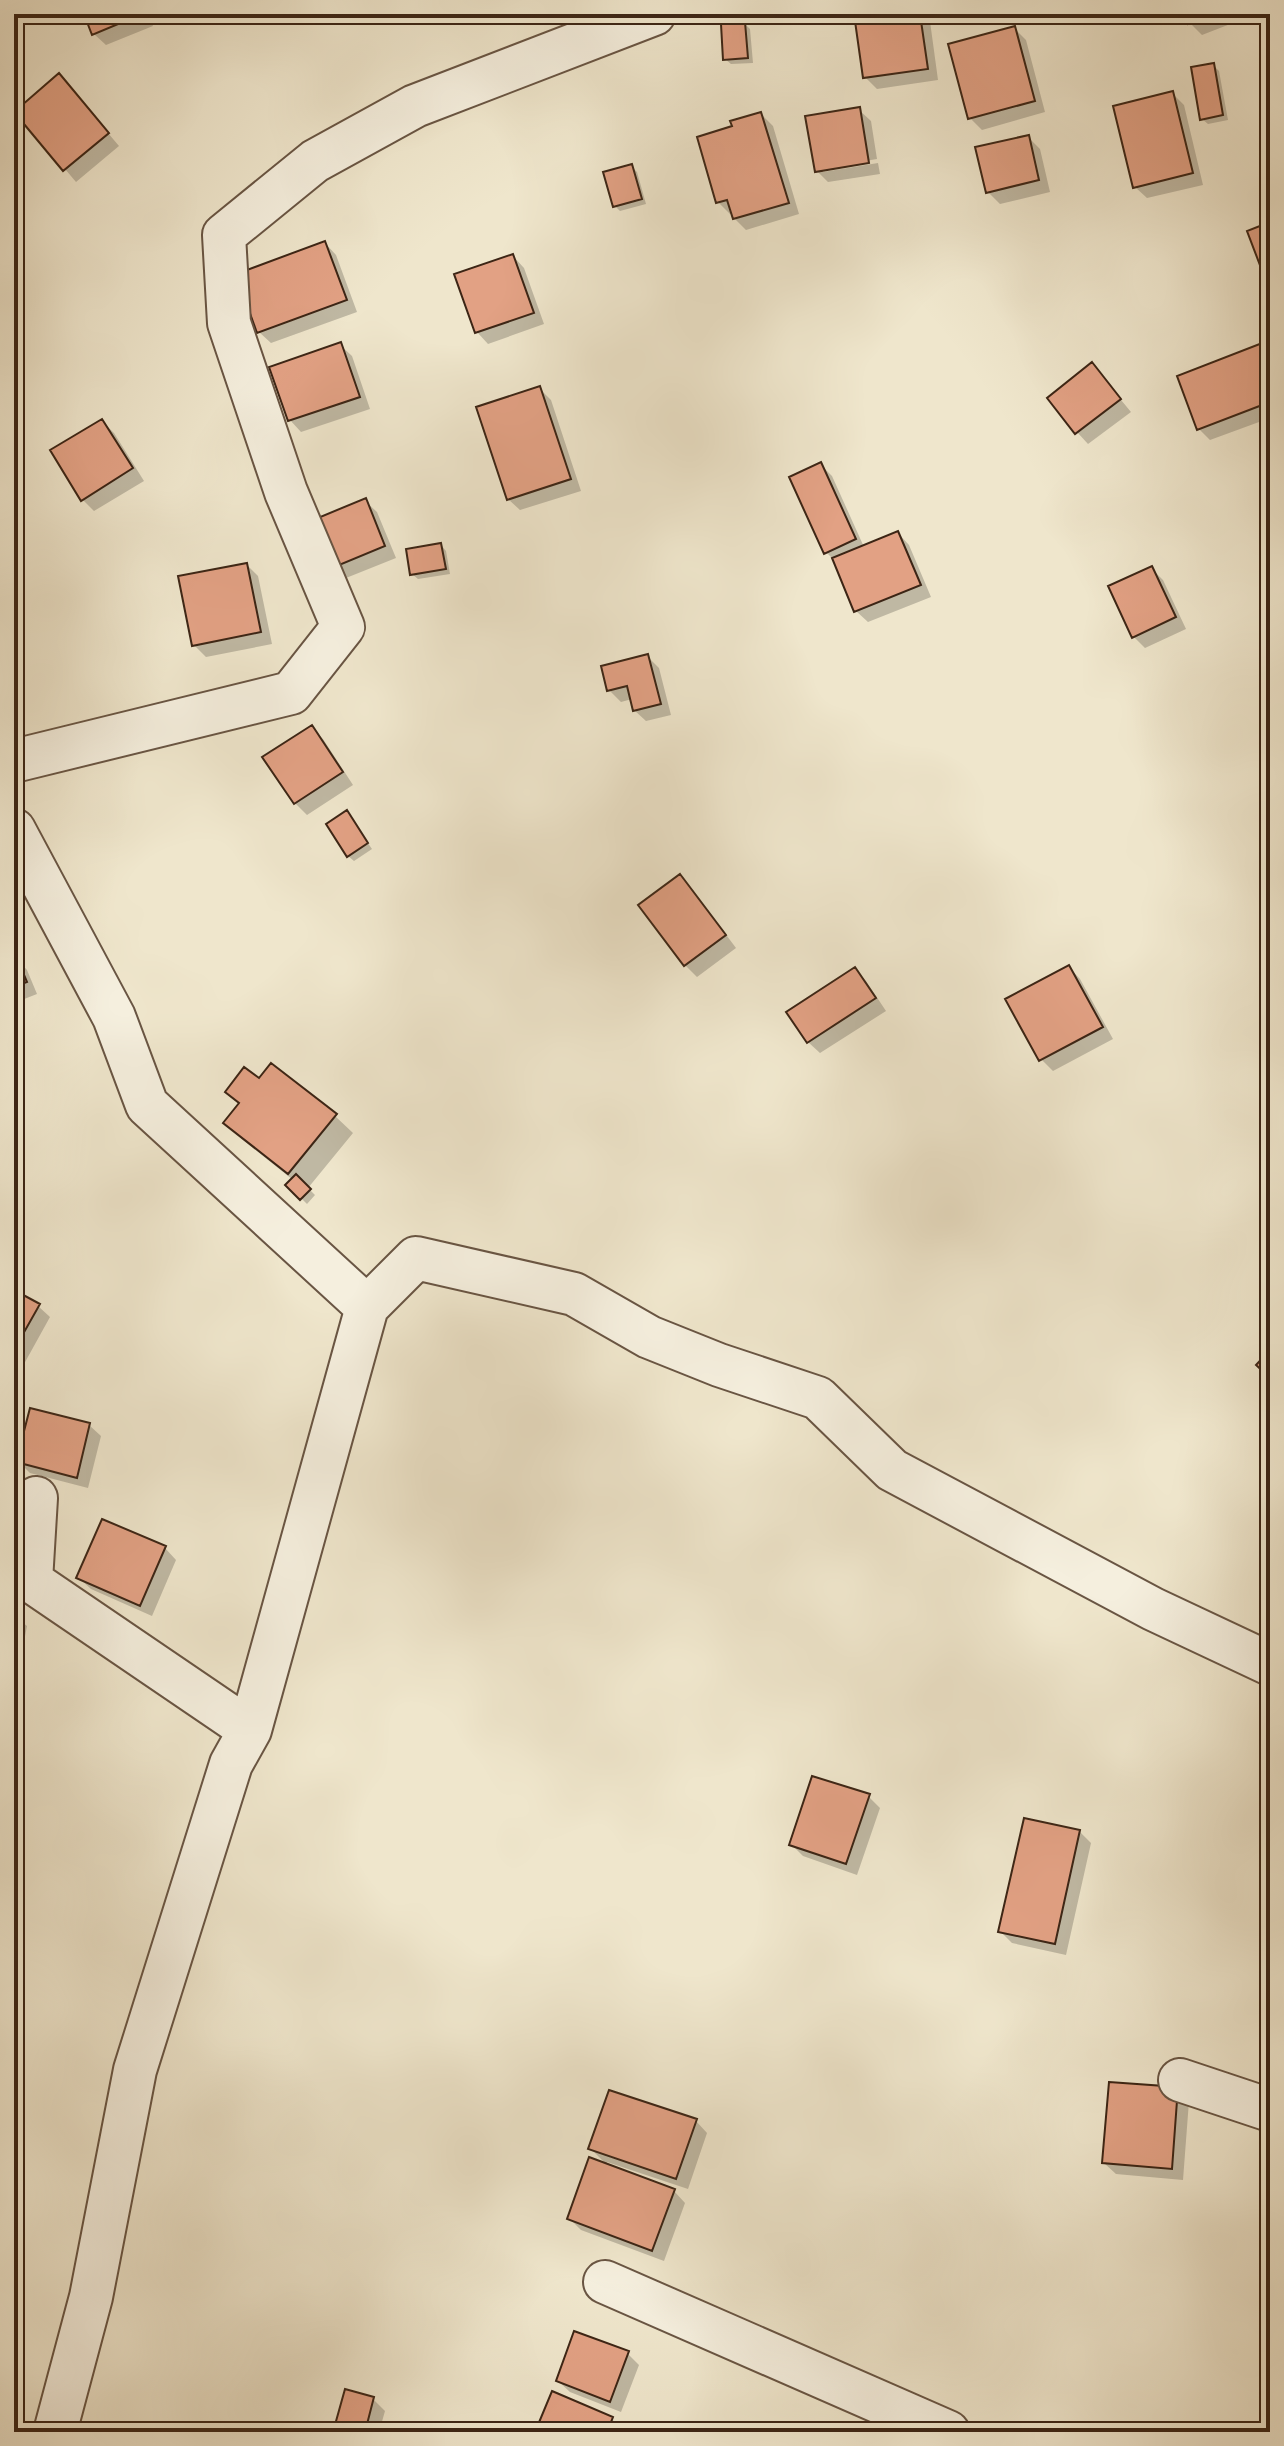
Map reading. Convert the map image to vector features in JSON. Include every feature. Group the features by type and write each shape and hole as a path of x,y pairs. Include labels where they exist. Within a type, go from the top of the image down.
{"street":[{"path":"14,761 291,693 343,627 286,492 229,323 224,235 315,161 415,106 654,14"},
{"path":"14,830 114,1017 147,1105 367,1307"},
{"path":"55,2432 91,2297 135,2070 231,1764 250,1730 367,1307 416,1258 574,1294 649,1337 719,1365 818,1398 892,1470 1153,1609 1270,1664"},
{"path":"36,1498 31,1581 250,1730"},
{"path":"1180,2080 1270,2110"},
{"path":"605,2282 948,2432"}],"building":[{"path":"84,14 142,14 92,35"},
{"path":"854,14 920,14 928,69 863,78"},
{"path":"1185,14 1215,14 1188,24"},
{"path":"745,22 748,58 723,60 721,24"},
{"path":"1015,26 1035,101 968,119 948,44"},
{"path":"1214,63 1223,115 1200,120 1191,67"},
{"path":"59,73 109,133 63,171 14,112"},
{"path":"1173,91 1193,173 1133,188 1113,106"},
{"path":"860,107 869,163 815,172 805,116"},
{"path":"761,112 789,203 733,219 727,200 716,203 697,137 732,126 730,121"},
{"path":"1029,135 1039,180 986,193 975,147"},
{"path":"632,164 642,199 613,207 603,172"},
{"path":"1270,222 1270,288 1269,289 1247,231"},
{"path":"325,241 347,300 257,333 236,274"},
{"path":"513,254 534,313 475,333 454,274"},
{"path":"1270,340 1270,402 1197,430 1177,376"},
{"path":"341,342 360,397 288,421 269,367"},
{"path":"1092,362 1121,399 1075,434 1047,398"},
{"path":"540,386 571,479 507,500 476,407"},
{"path":"102,419 133,468 81,501 50,450"},
{"path":"821,462 856,539 824,554 789,477"},
{"path":"366,498 385,546 332,568 313,520"},
{"path":"898,531 921,585 854,612 832,558"},
{"path":"441,543 446,569 410,575 406,549"},
{"path":"247,563 261,632 192,646 178,576"},
{"path":"1152,566 1176,617 1132,638 1108,586"},
{"path":"648,654 661,704 633,711 627,686 607,691 601,666"},
{"path":"312,725 343,772 294,804 262,757"},
{"path":"347,810 368,843 347,857 326,824"},
{"path":"680,874 726,935 684,966 638,905"},
{"path":"14,957 27,982 14,987"},
{"path":"1069,965 1103,1027 1039,1061 1005,999"},
{"path":"855,967 876,998 807,1043 786,1012"},
{"path":"271,1063 337,1114 288,1174 223,1123 239,1103 225,1092 244,1067 259,1078"},
{"path":"296,1174 311,1189 300,1200 285,1185"},
{"path":"14,1290 40,1304 14,1350"},
{"path":"1270,1350 1270,1378 1256,1365"},
{"path":"30,1408 90,1423 77,1478 16,1462"},
{"path":"102,1519 166,1546 140,1606 76,1578"},
{"path":"1270,1566 1270,1589 1263,1587"},
{"path":"14,1617 22,1619 16,1653 14,1652"},
{"path":"812,1776 870,1794 846,1864 789,1845"},
{"path":"1024,1818 1080,1830 1055,1944 998,1932"},
{"path":"1109,2082 1178,2087 1172,2169 1102,2163"},
{"path":"609,2090 697,2119 676,2179 588,2149"},
{"path":"589,2157 675,2189 652,2251 567,2219"},
{"path":"574,2331 629,2351 610,2402 556,2381"},
{"path":"345,2389 374,2397 365,2432 333,2432"},
{"path":"552,2391 613,2417 607,2432 535,2432"},
{"path":"732,2423 761,2432 729,2432"}]}
